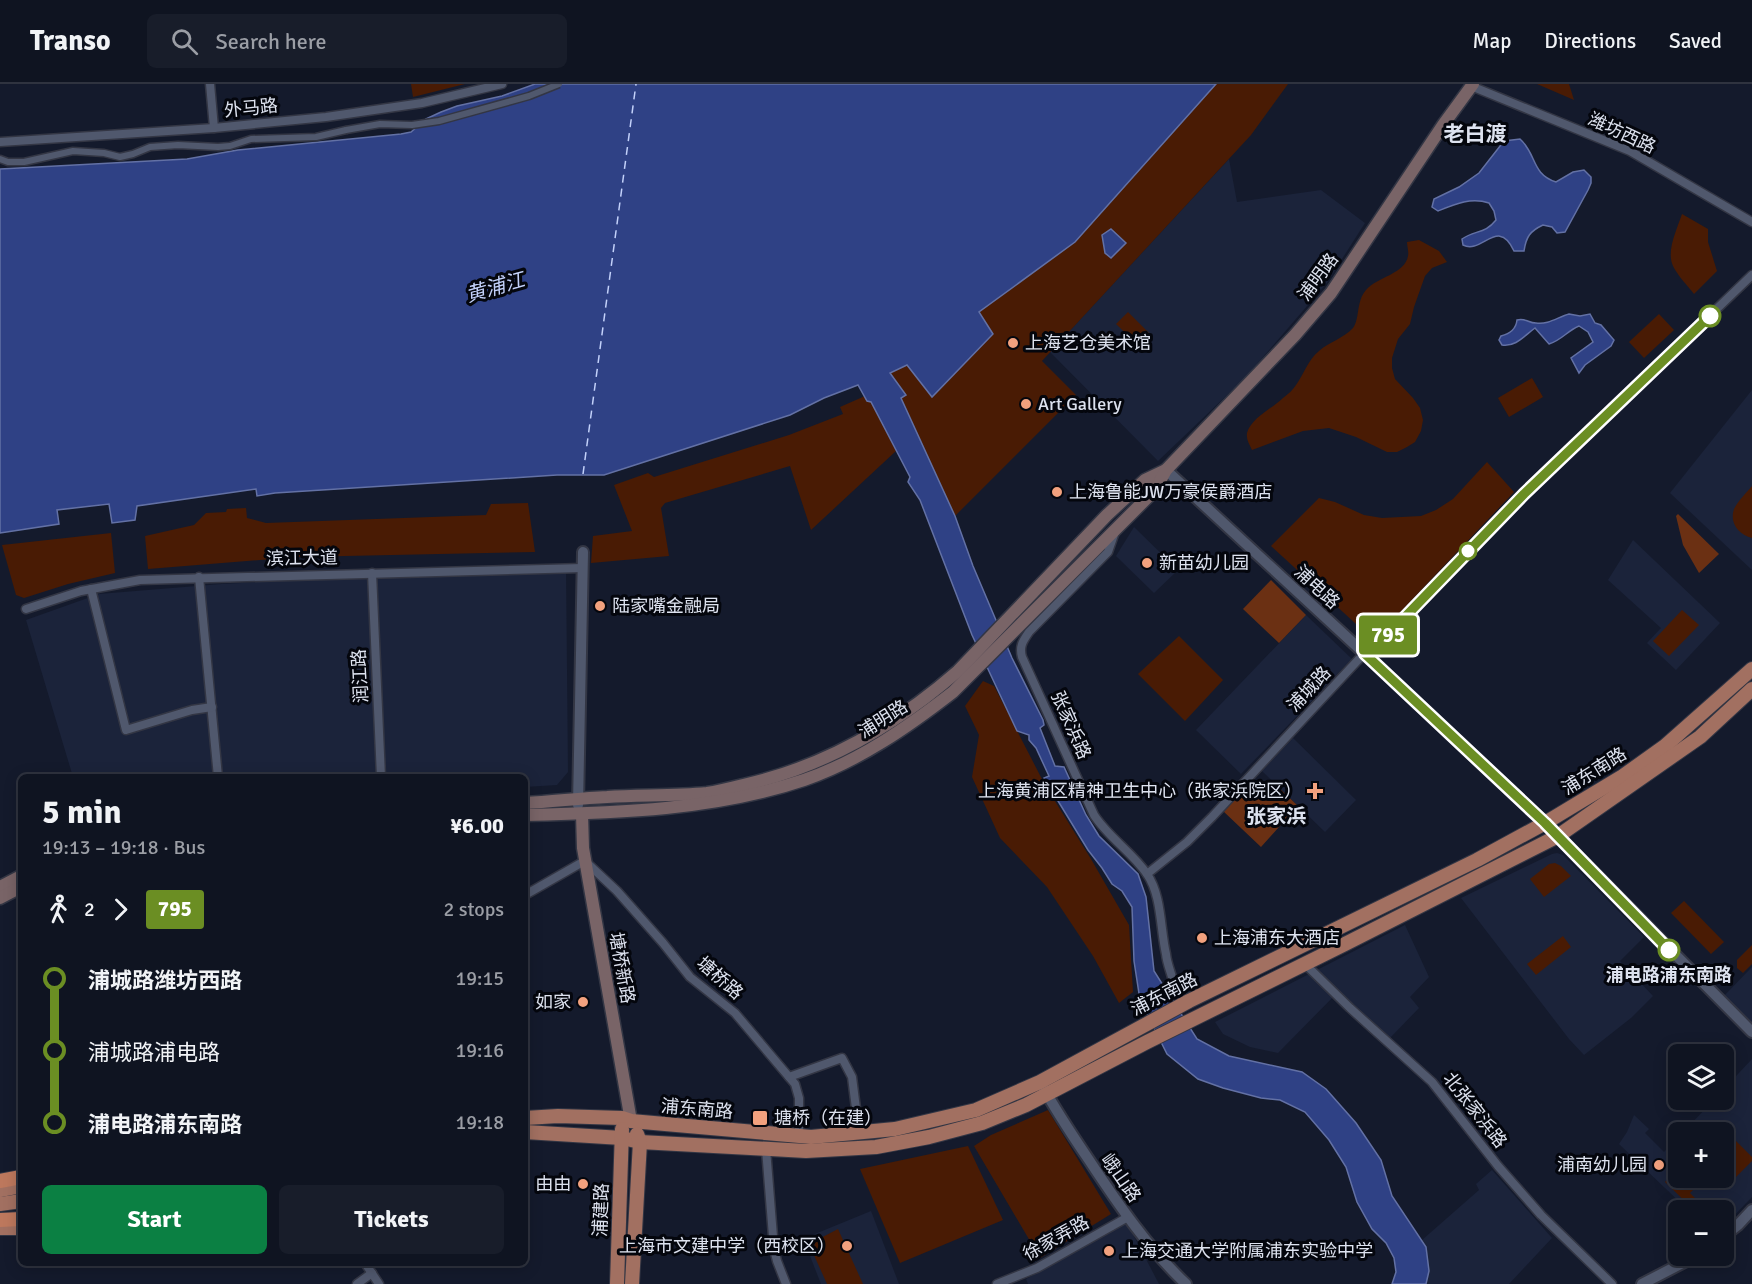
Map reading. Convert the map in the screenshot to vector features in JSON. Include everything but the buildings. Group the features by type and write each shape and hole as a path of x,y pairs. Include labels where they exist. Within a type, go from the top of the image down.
{"highway":[{"path":"0,1181 18,1178"},
{"path":"0,1220 18,1219"}],"main road":[{"name":"浦明路","path":"528,803 579,798 708,793 766,780 812,764 861,740 907,711 939,687 960,676 1024,621 1155,490 1166,470 1332,293 1472,85"},
{"name":"浦明路","path":"528,815 579,814 685,806 754,795 806,779 851,759 902,730 953,692 960,676 1017,608 1107,515 1145,480 1166,470"},
{"name":"浦东南路","path":"528,1118 558,1116 626,1120 811,1137 895,1129 976,1110 1040,1082 1189,1001 1477,860 1545,823 1623,776 1665,746 1752,669"},
{"name":"浦东南路","path":"528,1132 622,1138 640,1142 806,1151 876,1147 982,1123 1047,1095 1146,1042 1558,836 1700,737 1752,689"},
{"name":"塘桥新路","path":"579,814 583,862 626,1120 622,1138"},
{"path":"0,887 18,878"},
{"path":"0,898 18,889"},
{"name":"塘桥新路","path":"626,1120 640,1142"},
{"name":"浦建路","path":"617,1284 622,1138"},
{"name":"浦建路","path":"632,1284 640,1142"},
{"path":"0,1175 18,1172"},
{"path":"0,1190 18,1187"},
{"path":"0,1204 18,1201"},
{"path":"0,1228 18,1228"}],"street":[{"path":"210,84 214,128"},
{"name":"外马路","path":"0,142 214,128 326,117 422,103 501,84"},
{"path":"0,159 24,162 73,151 104,153 120,157 150,147 178,145 219,147 251,139 316,136 380,124 412,125 439,121 529,96 559,84"},
{"name":"潍坊西路","path":"1472,85 1630,151 1752,222"},
{"name":"浦城路","path":"1147,874 1212,817 1365,654 1376,647 1524,494 1752,275"},
{"name":"浦电路","path":"1166,470 1545,823 1752,1032"},
{"name":"张家浜路","path":"1116,529 1108,552 1029,632 1020,650 1100,826 1147,874 1154,888 1166,956 1173,981"},
{"name":"塘桥新路","path":"579,814 583,552"},
{"name":"滨江大道","path":"26,609 81,591 140,580 583,568"},
{"name":"润江路","path":"372,573 381,774"},
{"path":"199,578 218,774"},
{"path":"91,589 126,730 192,710 212,707"},
{"path":"528,892 583,862"},
{"name":"塘桥路","path":"583,862 625,900 690,977 735,1012 795,1084 799,1098 799,1136"},
{"name":"北张家浜路","path":"1305,964 1432,1082 1498,1166 1541,1215 1612,1284"},
{"path":"789,1077 842,1058 852,1077 859,1132"},
{"name":"峨山路","path":"1040,1082 1128,1217 1186,1284"},
{"path":"766,1149 774,1249 786,1284"},
{"path":"1734,1228 1752,1210"},
{"name":"徐家弄路","path":"997,1284 1037,1268 1128,1217"},
{"path":"367,1266 379,1284"},
{"path":"1642,1284 1677,1266"},
{"path":"357,1284 372,1273"}],"shaded area":[{"path":"411,84 465,84 413,97"},
{"path":"1216,84 1288,84 1251,135 1042,361 1076,395 955,516 901,397 906,395 890,372 907,364 933,397 978,312 1075,242"},
{"path":"1537,84 1569,84 1574,100"},
{"path":"1229,159 1237,202 1321,190 1365,223 1326,284 1245,378 1158,461 1050,352"},
{"path":"1682,214 1708,229 1708,242 1717,271 1694,294 1677,273 1671,260 1673,240"},
{"path":"1419,240 1439,251 1447,262 1432,268 1425,276 1410,324 1398,339 1392,358 1395,379 1420,408 1423,420 1421,431 1415,442 1397,452 1387,452 1356,437 1329,428 1303,431 1252,450 1247,435 1249,428 1292,390 1315,355 1353,328 1361,299 1366,290 1402,267 1408,256 1407,242"},
{"path":"1128,312 1152,336 1140,347 1116,324"},
{"path":"1659,314 1674,330 1644,358 1629,342"},
{"path":"1532,378 1543,397 1509,417 1498,398"},
{"path":"1752,390 1752,570 1670,493"},
{"path":"865,396 871,402 896,451 811,530 790,466 665,503 661,508 669,556 591,563 593,536 632,531 614,485 648,473 654,477 789,435 843,414 840,407"},
{"path":"1487,462 1514,492 1387,626 1372,629 1356,624 1271,546 1319,498 1335,502 1364,515 1382,518 1421,516 1453,499"},
{"path":"1752,486 1752,538 1736,528 1733,514 1738,503"},
{"path":"528,503 535,552 298,557 148,569 145,536 194,525 206,513 226,512 227,509 246,508 247,518 266,523 486,515 491,504"},
{"path":"1678,514 1719,554 1699,573 1683,545 1676,516"},
{"name":"新苗幼儿园","path":"1134,527 1178,570 1154,593 1116,556"},
{"path":"111,533 115,573 68,584 24,598 16,595 2,545"},
{"path":"1633,540 1720,623 1676,670 1647,643 1661,628 1608,580"},
{"path":"566,566 568,772 557,785 528,787 528,774 72,774 26,620 99,594 221,584"},
{"path":"1271,580 1306,615 1279,643 1243,609"},
{"path":"1682,610 1699,625 1669,656 1653,641"},
{"path":"1306,615 1352,659 1241,774 1196,730"},
{"path":"1179,636 1223,680 1185,721 1138,674"},
{"path":"983,681 994,686 1045,785 1129,925 1133,992 1119,1003 1093,956 1047,887 1000,838 972,777 979,735 965,706"},
{"name":"上海黄浦区精神卫生中心（张家浜院区）","path":"1293,738 1356,800 1325,832 1262,771"},
{"path":"1273,782 1298,806 1261,847 1223,811 1243,788 1256,800"},
{"path":"1557,853 1563,855 1644,937 1620,961 1653,996 1631,1018 1584,1055 1569,1039 1461,898"},
{"path":"1555,863 1571,876 1544,897 1530,879 1549,864"},
{"path":"1684,901 1724,942 1711,954 1671,913"},
{"path":"1405,925 1429,977 1410,997 1419,1008 1390,1038 1338,992 1278,1053 1250,1047 1223,1034 1215,1022"},
{"path":"1563,936 1571,947 1536,975 1527,964"},
{"path":"1752,945 1752,964 1743,973 1737,968 1737,960"},
{"path":"1752,967 1752,1025 1723,997"},
{"path":"1752,1059 1752,1197 1734,1216 1734,1200 1678,1200 1619,1144 1634,1115 1649,1129 1645,1133 1664,1152 1668,1148 1668,1188 1734,1188 1734,1122 1693,1122 1704,1110 1734,1110 1734,1078"},
{"path":"1048,1110 1111,1214 1040,1258 974,1146 991,1135"},
{"path":"1734,1139 1752,1157 1752,1161 1734,1179"},
{"path":"968,1146 1003,1220 900,1263 860,1169"},
{"path":"1492,1170 1552,1238 1509,1284 1426,1284 1429,1271 1422,1240 1479,1190 1476,1184"},
{"path":"1671,1188 1694,1189 1690,1193 1697,1200 1684,1200"},
{"name":"上海市文建中学（西校区）","path":"871,1211 899,1284 821,1284 810,1256 810,1236"},
{"name":"上海交通大学附属浦东实验中学","path":"1127,1223 1159,1284 1028,1284 1026,1279"},
{"path":"838,1229 863,1284 827,1284 813,1253 815,1241"}],"water":[{"name":"黄浦江","path":"535,84 1216,84 1075,242 979,312 993,334 932,397 907,365 890,373 906,395 901,398 955,516 973,566 1012,658 1043,720 1044,725 1040,728 1055,766 1064,767 1086,815 1099,836 1138,874 1146,897 1154,971 1197,1039 1229,1056 1302,1072 1326,1089 1356,1123 1381,1160 1392,1196 1426,1247 1429,1271 1426,1284 1392,1284 1396,1272 1394,1258 1386,1243 1372,1229 1357,1202 1346,1167 1329,1140 1305,1112 1280,1100 1261,1098 1198,1079 1167,1054 1140,1000 1134,961 1132,907 1122,891 1112,884 1088,850 1044,778 1049,776 1036,748 1029,740 1029,735 1017,731 972,635 920,500 908,482 910,477 871,402 867,401 858,385 824,398 790,415 604,475 557,475 257,496 256,489 137,506 135,520 112,523 109,504 57,510 59,524 0,533 0,169 187,159 238,150 401,134 411,132 426,119 457,106 502,96"},
{"path":"1520,139 1542,174 1556,182 1573,172 1584,170 1591,177 1588,190 1565,232 1557,233 1552,227 1543,225 1529,235 1524,251 1514,251 1508,241 1496,236 1470,247 1463,245 1462,239 1488,228 1496,220 1489,203 1469,201 1438,211 1432,207 1434,199 1459,187 1479,173 1504,141"},
{"path":"1111,229 1126,243 1111,258 1105,253 1102,235"},
{"path":"1569,314 1580,316 1590,314 1595,323 1601,325 1614,340 1611,346 1585,365 1579,373 1571,358 1593,342 1588,332 1579,326 1549,344 1535,328 1512,344 1502,345 1499,340 1501,336 1514,329 1517,320 1545,323"}],"ferry route":[{"path":"583,474 636,84"}],"bus line":[{"name":"795","path":"1669,950 1545,823 1365,654 1376,647 1524,494 1710,316"}],"place":[{"name":"上海艺仓美术馆","path":"1013,343"},
{"name":"Art Gallery","path":"1026,404"},
{"name":"上海鲁能JW万豪侯爵酒店","path":"1057,492"},
{"name":"新苗幼儿园","path":"1147,563"},
{"name":"陆家嘴金融局","path":"600,606"},
{"name":"上海黄浦区精神卫生中心（张家浜院区）","path":"1315,791"},
{"name":"上海浦东大酒店","path":"1202,938"},
{"name":"浦电路浦东南路","path":"1669,950"},
{"name":"如家","path":"583,1002"},
{"name":"塘桥（在建）","path":"760,1118"},
{"name":"浦南幼儿园","path":"1659,1165"},
{"name":"由由","path":"583,1184"},
{"name":"上海市文建中学（西校区）","path":"847,1246"},
{"name":"上海交通大学附属浦东实验中学","path":"1109,1251"}],"district":[{"name":"老白渡","path":"1475,134"},
{"name":"张家浜","path":"1276,816"}]}
